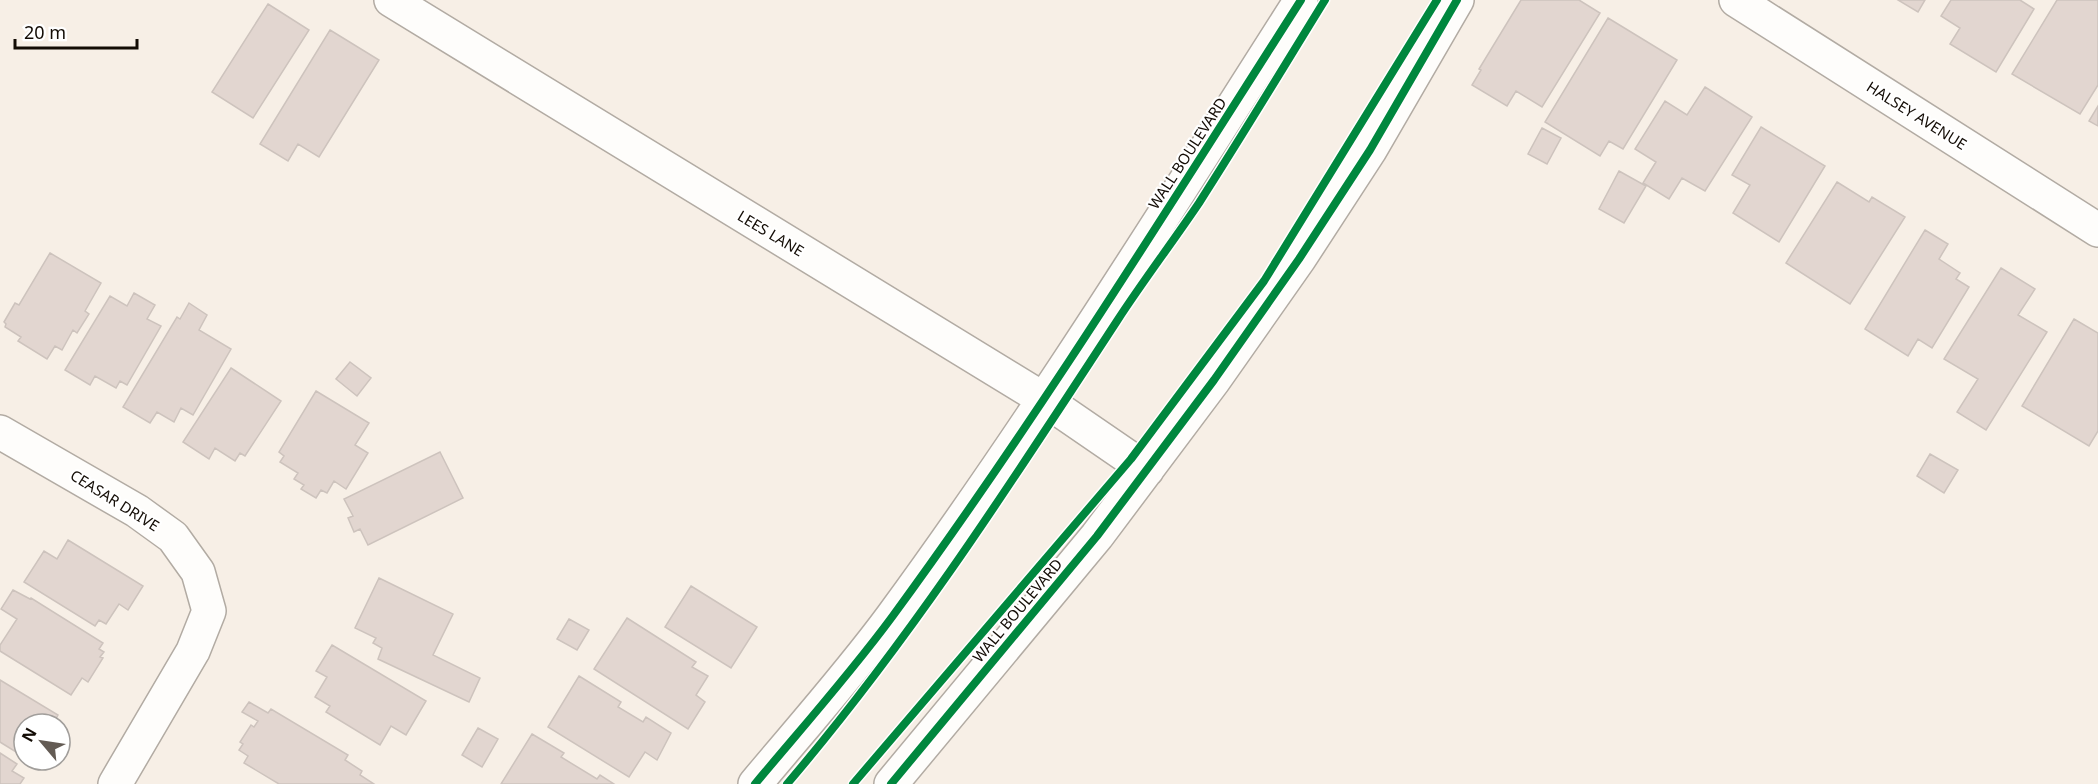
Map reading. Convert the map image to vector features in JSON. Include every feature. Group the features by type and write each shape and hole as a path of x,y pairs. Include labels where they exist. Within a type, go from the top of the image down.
{"street":[{"name":"LEES LANE","path":"391,0 1045,400 1147,471"},
{"name":"WALL BOULEVARD","path":"755,784 890,619 1045,400 1301,0"},
{"name":"WALL BOULEVARD","path":"906,779 1147,471 1299,259 1370,150 1457,0"},
{"name":"HALSEY AVENUE","path":"1736,0 2098,230"},
{"name":"CEASAR DRIVE","path":"0,432 137,511 173,537 198,572 209,611 193,651 115,784"}],"building":[{"path":"1521,0 1579,0 1600,13 1542,107 1516,91 1507,106 1472,85 1481,70 1479,69"},
{"path":"1898,0 1925,0 1918,12"},
{"path":"1951,0 2020,0 2034,9 1996,72 1950,44 1960,28 1941,16"},
{"path":"2057,0 2098,0 2098,85 2080,114 2012,74"},
{"path":"268,4 309,30 253,118 212,92"},
{"path":"1608,18 1677,60 1623,149 1609,141 1600,156 1545,122"},
{"path":"330,30 379,60 319,157 298,144 288,161 260,144"},
{"path":"1705,87 1752,117 1705,191 1682,178 1669,199 1643,183 1656,162 1635,149 1665,101 1687,115"},
{"path":"2098,106 2098,126 2089,121"},
{"path":"1761,127 1825,166 1779,242 1733,213 1750,185 1732,175"},
{"path":"1542,128 1561,138 1547,164 1528,154"},
{"path":"1619,171 1646,186 1624,223 1599,209"},
{"path":"1837,182 1869,202 1872,197 1905,217 1850,304 1786,263"},
{"path":"1925,230 1948,244 1939,259 1960,273 1956,279 1969,287 1932,348 1918,339 1908,356 1865,329"},
{"path":"50,253 101,283 85,311 89,314 77,333 73,330 62,350 55,346 47,359 18,341 21,337 5,327 4,322 15,303 19,305"},
{"path":"2001,268 2035,289 2018,315 2047,332 1986,430 1957,412 1978,379 1944,359"},
{"path":"134,293 155,305 147,319 161,326 127,385 120,381 116,388 95,376 90,385 65,370 110,296 127,306"},
{"path":"189,303 207,315 199,330 231,349 193,415 181,408 174,422 157,412 150,423 123,407 177,317 180,319"},
{"path":"2074,319 2098,333 2098,431 2089,446 2022,406"},
{"path":"350,362 371,378 357,396 336,379"},
{"path":"231,368 281,401 245,456 240,453 235,461 215,448 209,459 183,442"},
{"path":"316,391 369,423 355,445 368,453 346,489 334,481 327,493 321,490 316,498 301,489 304,485 294,479 298,473 280,462 284,456 279,452"},
{"path":"440,452 463,498 368,545 360,529 354,532 348,518 353,516 344,499"},
{"path":"1930,454 1958,470 1944,493 1917,476"},
{"path":"68,540 143,586 128,610 119,604 106,624 99,620 95,626 24,582 44,551 57,559"},
{"path":"379,578 453,614 433,655 480,678 469,702 378,659 382,648 373,643 376,638 355,628"},
{"path":"691,586 757,627 731,668 665,627"},
{"path":"13,590 31,598 103,643 99,649 104,652 100,657 103,658 88,682 82,678 71,695 0,651 0,645 17,619 1,609"},
{"path":"627,618 696,662 692,667 708,676 696,695 705,702 688,729 594,669"},
{"path":"569,619 589,630 577,650 557,639"},
{"path":"332,645 426,701 406,735 391,726 380,745 326,712 330,706 315,697 327,677 316,671"},
{"path":"579,676 621,702 618,707 643,722 646,717 671,733 657,760 645,752 629,777 548,727"},
{"path":"0,680 53,712 12,712 12,750 0,742"},
{"path":"249,702 268,713 271,709 348,755 345,760 362,771 360,775 374,784 279,784 244,763 248,756 239,750 243,744 240,742 251,725 254,727 258,721 242,712"},
{"path":"478,728 498,739 482,767 462,755"},
{"path":"532,734 564,753 561,757 597,779 600,775 614,784 501,784"},
{"path":"0,753 12,761 12,772 24,778 20,784 0,784"}],"cycle path":[{"path":"755,784 892,617 999,466 1101,312 1301,0"},
{"path":"787,784 876,673 960,558 1127,306 1199,203 1325,0"},
{"path":"853,784 1131,459 1264,281 1437,0"},
{"path":"891,784 1097,536 1214,380 1299,259 1370,150 1457,0"}]}
